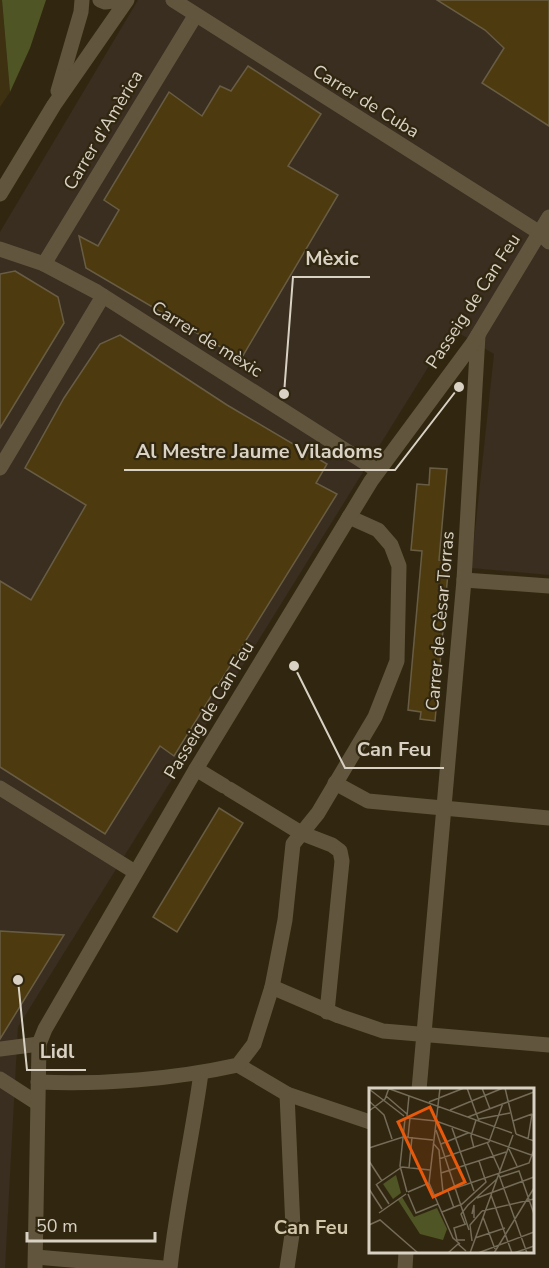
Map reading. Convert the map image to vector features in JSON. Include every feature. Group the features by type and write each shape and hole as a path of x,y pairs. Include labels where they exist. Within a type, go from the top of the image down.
{"street":[{"path":"54,105 81,12 82,0"},
{"path":"100,0 105,2 125,0"},
{"path":"0,194 54,105 125,0"},
{"name":"Carrer de Cuba","path":"172,0 544,238"},
{"name":"Carrer d'Amèrica","path":"44,264 195,16"},
{"name":"Passeig de Can Feu","path":"36,1262 39,1044 56,1008 196,769 349,517 378,471 478,335 544,238 549,217"},
{"name":"Carrer de mèxic","path":"0,249 44,264 103,296 378,471"},
{"path":"0,468 103,296"},
{"name":"Carrer de Cèsar Torras","path":"419,1088 464,580 478,335"},
{"path":"38,1082 63,1083 201,1073 238,1065 254,1044 272,987 285,920 293,844 318,813 375,717 397,661 399,566 391,545 378,530 349,517"},
{"path":"464,580 549,586"},
{"path":"196,769 301,833 332,845 340,851 342,861 327,1012"},
{"path":"335,783 368,801 549,818"},
{"path":"0,788 135,872"},
{"path":"272,987 327,1012 383,1030 549,1046"},
{"path":"0,1049 39,1044"},
{"path":"238,1065 287,1094 369,1122"},
{"path":"170,1268 175,1220 194,1130 201,1073"},
{"path":"0,1079 37,1103"},
{"path":"287,1094 293,1228 287,1268"},
{"path":"405,1268 406,1253"},
{"path":"36,1262 163,1268"}],"shaded area":[{"path":"0,0 2,0 10,92 0,107"},
{"path":"138,0 549,0 549,575 471,568 494,354 452,329 18,1027 5,1268 0,1268 0,232"}],"green space":[{"path":"2,0 46,0 30,48 10,92"}],"building":[{"path":"437,0 549,0 549,126 482,83 504,48 485,30"},
{"path":"248,66 321,114 288,166 338,195 241,359 86,268 79,236 98,246 119,210 104,200 169,92 202,116 220,86 231,91"},
{"path":"15,271 58,297 64,323 0,428 0,274"},
{"path":"120,335 227,405 327,464 316,483 337,494 174,756 160,746 105,834 0,767 0,581 31,600 86,505 25,468 64,398 100,344"},
{"path":"430,468 447,469 439,560 449,561 435,721 420,719 421,712 408,710 422,551 411,550 417,484 429,485"},
{"path":"219,808 243,823 177,932 153,917"},
{"path":"0,931 64,935 0,1039"}],"place":[{"name":"Al Mestre Jaume Viladoms","path":"459,387"},
{"name":"Mèxic","path":"284,394"},
{"name":"Can Feu","path":"294,666"},
{"name":"Lidl","path":"18,980"}],"district":[{"name":"Can Feu","path":"311,1227"}]}
